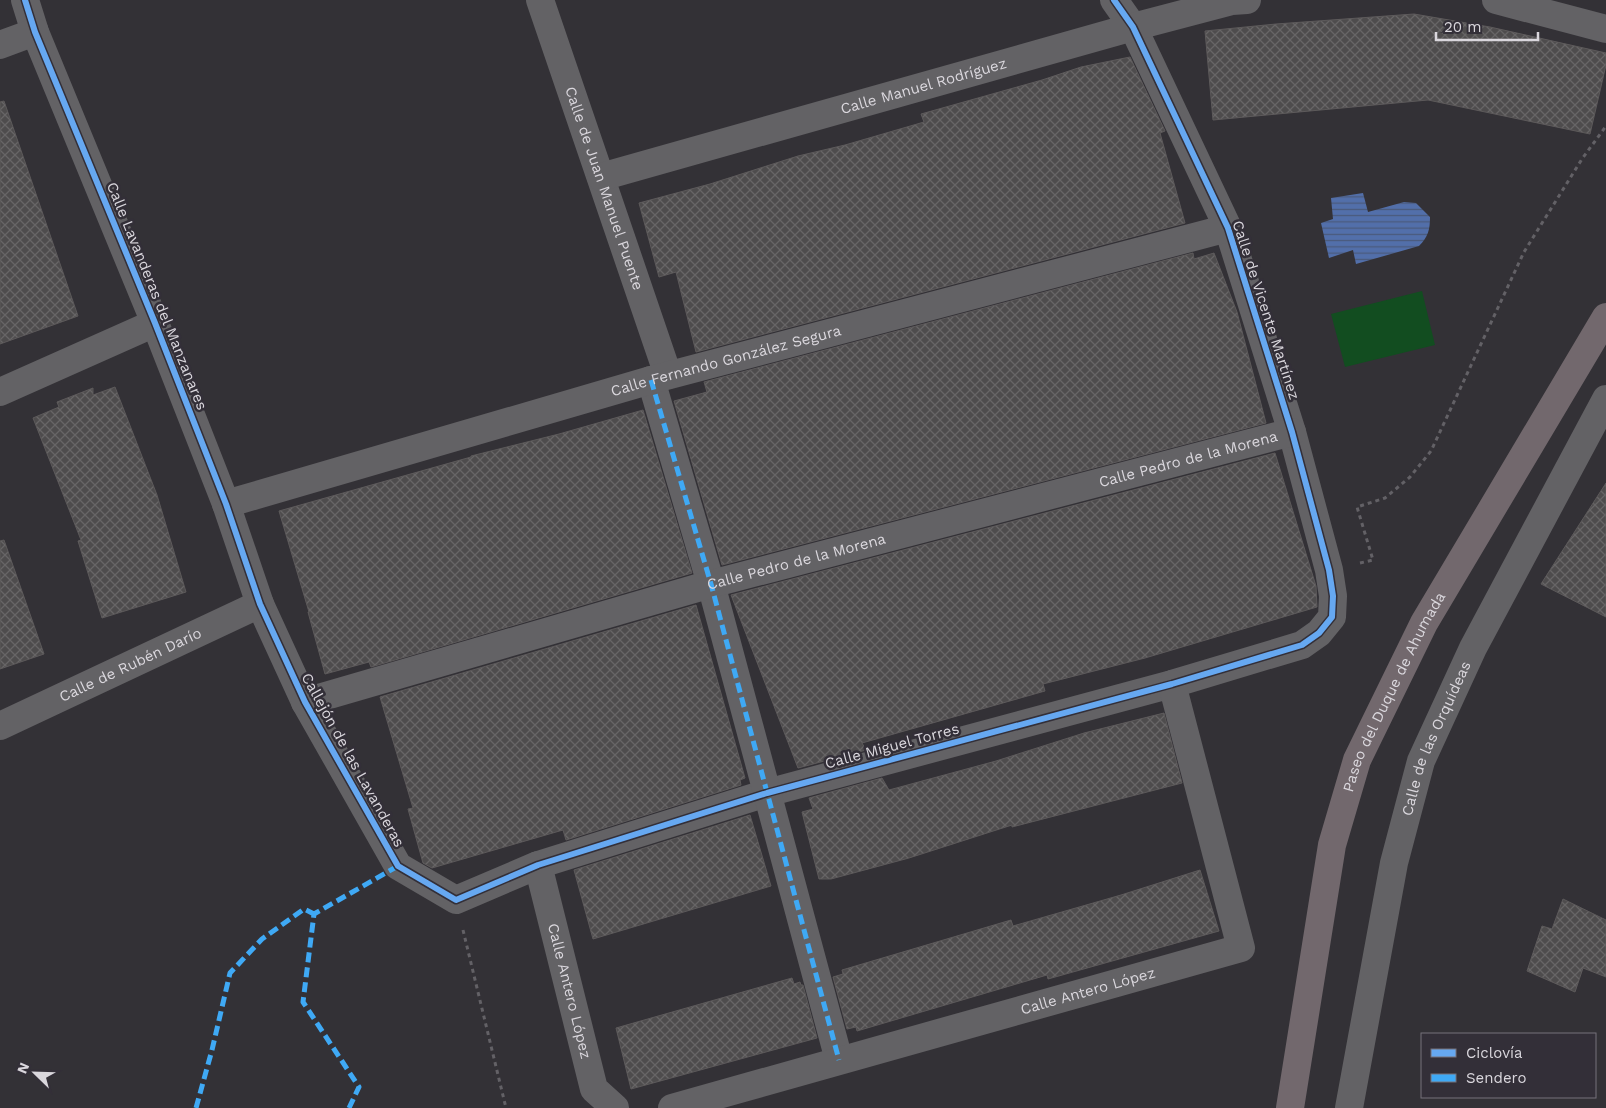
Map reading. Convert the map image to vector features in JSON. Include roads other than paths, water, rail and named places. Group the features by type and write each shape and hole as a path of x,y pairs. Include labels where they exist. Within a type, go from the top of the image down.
{"main road":[{"name":"Paseo del Duque de Ahumada","path":"1290,1108 1332,846 1358,760 1424,623 1606,317"}],"street":[{"name":"Calle Lavanderas del Manzanares","path":"25,0 35,32 155,323 226,504 260,604"},
{"name":"Calle de Juan Manuel Puente","path":"540,0 601,177 660,377 710,584 839,1060"},
{"name":"Calle de Vicente Martínez","path":"1114,0 1133,27 1228,228 1292,432 1329,570 1333,596 1332,617"},
{"name":"Calle Manuel Rodríguez","path":"601,177 1133,27 1232,1 1247,0"},
{"path":"1496,0 1606,29"},
{"path":"0,45 35,32"},
{"name":"Calle Fernando González Segura","path":"226,504 660,377 1228,228"},
{"path":"0,392 155,323"},
{"name":"Calle de las Orquídeas","path":"1349,1108 1394,863 1422,761 1473,648 1606,399"},
{"name":"Calle Pedro de la Morena","path":"305,702 710,584 1292,432"},
{"name":"Callejón de las Lavanderas","path":"260,604 305,702 398,866 456,900"},
{"name":"Calle de Rubén Darío","path":"0,726 260,604"},
{"name":"Calle Miguel Torres","path":"456,900 538,865 767,793 1172,684 1302,645 1319,633 1332,617"},
{"name":"Calle Antero López","path":"672,1108 1242,948 1172,684"},
{"name":"Calle Antero López","path":"538,865 594,1089 616,1108"}],"water":[{"path":"1363,193 1368,212 1404,202 1416,203 1430,217 1430,226 1425,240 1419,246 1356,264 1353,250 1329,258 1321,223 1333,219 1331,198"}]}
